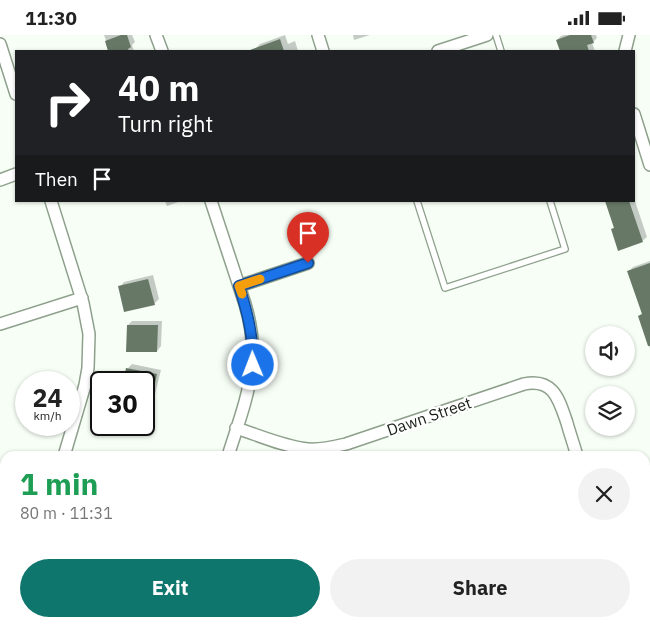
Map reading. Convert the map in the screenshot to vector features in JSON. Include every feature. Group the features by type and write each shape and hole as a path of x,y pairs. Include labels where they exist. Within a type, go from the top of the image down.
{"street":[{"path":"156,35 162,50"},
{"path":"318,35 323,50"},
{"path":"625,50 628,35"},
{"path":"441,50 482,36"},
{"path":"0,44 15,91"},
{"path":"635,116 650,165"},
{"path":"0,179 15,174"},
{"path":"51,202 82,298 89,333 88,367 85,385 65,451"},
{"path":"211,202 249,319 253,351 251,379 229,451"},
{"path":"239,286 308,263"},
{"path":"0,325 82,298"},
{"name":"Dawn Street","path":"236,428 293,446 321,449 346,444 524,384 537,383 549,387 557,396 576,451"}],"lane":[{"path":"496,35 501,50"},
{"path":"417,202 445,288 565,249 550,202"}],"building":[{"path":"121,35 127,35 131,47 128,50 108,50 105,41"},
{"path":"570,35 591,35 594,43 587,45 589,50 560,50 556,40"},
{"path":"280,39 284,50 250,50"},
{"path":"605,202 629,202 643,242 618,251 611,229 614,228"},
{"path":"650,263 650,346 648,346 638,316 642,314 627,271"},
{"path":"148,279 155,305 124,312 118,286"},
{"path":"127,325 158,325 157,352 126,352"},
{"path":"126,368 142,371 125,371"}],"slow traffic":[{"path":"242,294 239,286 260,279"}],"route":[{"path":"253,365 252,335 239,286 308,263"}]}
